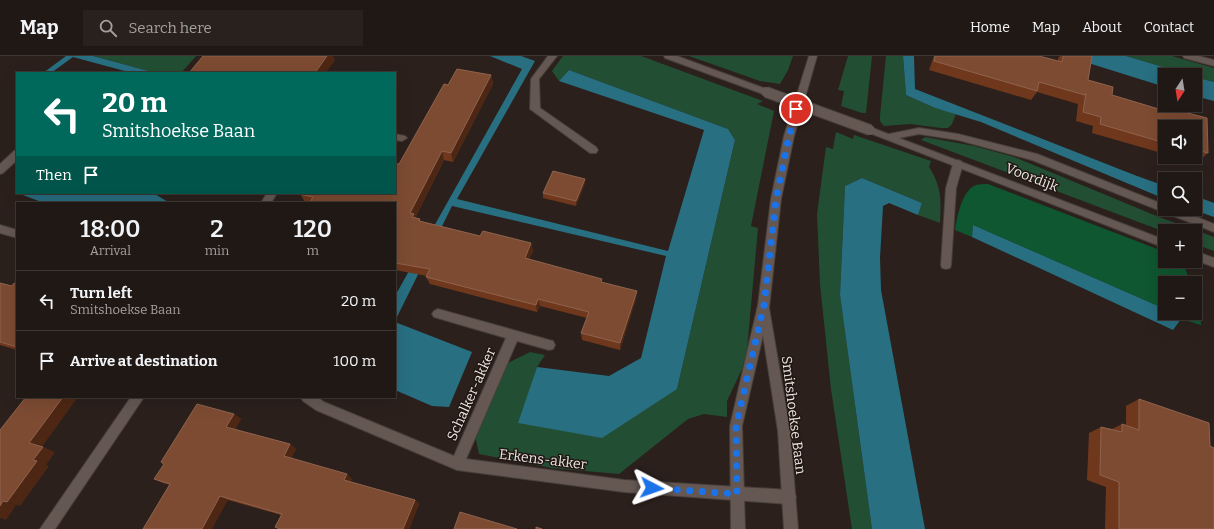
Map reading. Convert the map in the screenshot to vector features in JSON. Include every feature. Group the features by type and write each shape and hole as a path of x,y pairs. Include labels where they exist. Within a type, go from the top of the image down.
{"street":[{"path":"553,56 535,79 535,109 593,150"},
{"name":"Voordijk","path":"668,56 889,137 1158,241"},
{"name":"Smitshoekse Baan","path":"738,529 736,426 764,305 776,199 799,98 813,56"},
{"path":"1187,56 1214,63"},
{"name":"Voordijk","path":"889,137 919,131 958,137 1034,158 1158,206"},
{"path":"0,170 16,155"},
{"path":"946,265 951,188 958,164"},
{"name":"Voordijk","path":"1184,216 1214,228"},
{"path":"0,229 16,234"},
{"path":"1202,258 1214,263"},
{"name":"Smitshoekse Baan","path":"764,305 784,431 791,529"},
{"name":"Schalker-akker","path":"438,314 513,336 549,344"},
{"name":"Schalker-akker","path":"457,464 513,336"},
{"path":"47,529 137,398"},
{"name":"Erkens-akker","path":"308,398 320,406 457,464 624,486 789,496"}],"green space":[{"path":"93,56 196,56 182,72 152,72"},
{"path":"563,56 641,56 763,101 757,104 774,111 751,226 758,228 747,350 742,369 727,401 727,417 704,414 688,419 619,474 552,468 479,454 475,435 508,363 530,352 545,355 537,367 519,423 677,389 735,140 728,129 569,70 559,81 552,71"},
{"path":"689,56 793,56 788,70 780,84 760,81"},
{"path":"848,56 872,56 866,113 841,106 844,91 838,90"},
{"path":"886,56 903,56 906,95 935,108 956,114 952,124 948,128 910,124 884,126 880,121 880,116"},
{"path":"1126,56 1172,56 1214,68 1214,82 1202,79 1202,68 1166,68"},
{"path":"836,132 853,139 854,135 931,161 929,167 936,181 940,194 940,223 918,215 922,203 862,178 845,186 840,295 872,529 852,529 831,389 820,284 817,214 826,147 833,149"},
{"path":"925,137 974,146 1014,157 1178,224 1158,224 1158,229 921,140"},
{"path":"980,184 988,184 1158,249 1158,268 1185,268 1188,276 1158,276 1158,306 973,225 972,237 955,230 961,204 967,192 971,188"},
{"path":"1202,233 1214,237 1214,251 1202,247"},
{"path":"1184,320 1201,320 1201,325"}],"water":[{"path":"66,56 93,56 152,72 128,72 73,57 52,72 44,72"},
{"path":"490,56 521,56 535,61 457,199 668,251 704,130 559,81 569,70 728,129 735,140 677,389 602,438 518,423 537,367 609,376 641,358 666,256 452,206 396,319 396,294 522,69"},
{"path":"903,56 914,56 915,89 1158,184 1158,196 981,122 935,108 906,95"},
{"path":"1066,56 1126,56 1166,68 1158,68 1158,85"},
{"path":"1202,79 1214,82 1214,101 1202,98"},
{"path":"862,178 922,203 918,215 889,203 883,206 880,258 881,290 925,529 872,529 840,295 845,186"},
{"path":"21,194 155,194 168,202 41,202"},
{"path":"1202,199 1214,203 1214,217 1202,213"},
{"path":"973,225 1158,306 1158,320 1180,320 1173,330 972,237"},
{"path":"396,322 472,352 449,407 432,406 396,390"}],"building":[{"path":"203,56 327,56 316,72 190,72"},
{"path":"935,56 1039,56 1062,62 1063,56 1092,56 1088,80 1113,87 1112,95 1158,109 1158,112 1184,112 1207,118 1208,153 1202,151 1202,120 1158,120 1158,141 1100,124 1101,117 1083,112 1086,93 1085,95 1039,82 1037,91 934,61"},
{"path":"457,69 491,75 451,153 442,151 410,213 414,214 412,217 420,219 419,221 480,236 483,231 531,243 525,258 602,279 601,282 637,291 620,343 581,333 589,312 538,299 536,305 426,277 430,269 396,263 396,202 310,202 313,197 300,194 396,194 396,164 399,164 444,84 448,85"},
{"path":"553,171 585,179 576,201 543,193"},
{"path":"0,283 12,286 14,283 16,284 16,347 0,342"},
{"path":"25,398 62,398 29,443 43,447 33,460 37,461 7,502 3,501 0,506 0,430"},
{"path":"1139,399 1209,423 1210,446 1214,448 1214,529 1119,529 1119,482 1100,475 1101,427 1122,432 1122,424 1139,430"},
{"path":"197,404 234,414 226,427 290,444 284,456 347,474 344,480 415,500 403,529 280,529 275,527 282,514 220,496 202,529 143,529 170,484 154,479 164,464 161,462"},
{"path":"460,512 517,529 454,529"}],"route":[{"path":"652,488 737,494 736,426 764,305 776,199 796,109"}]}
